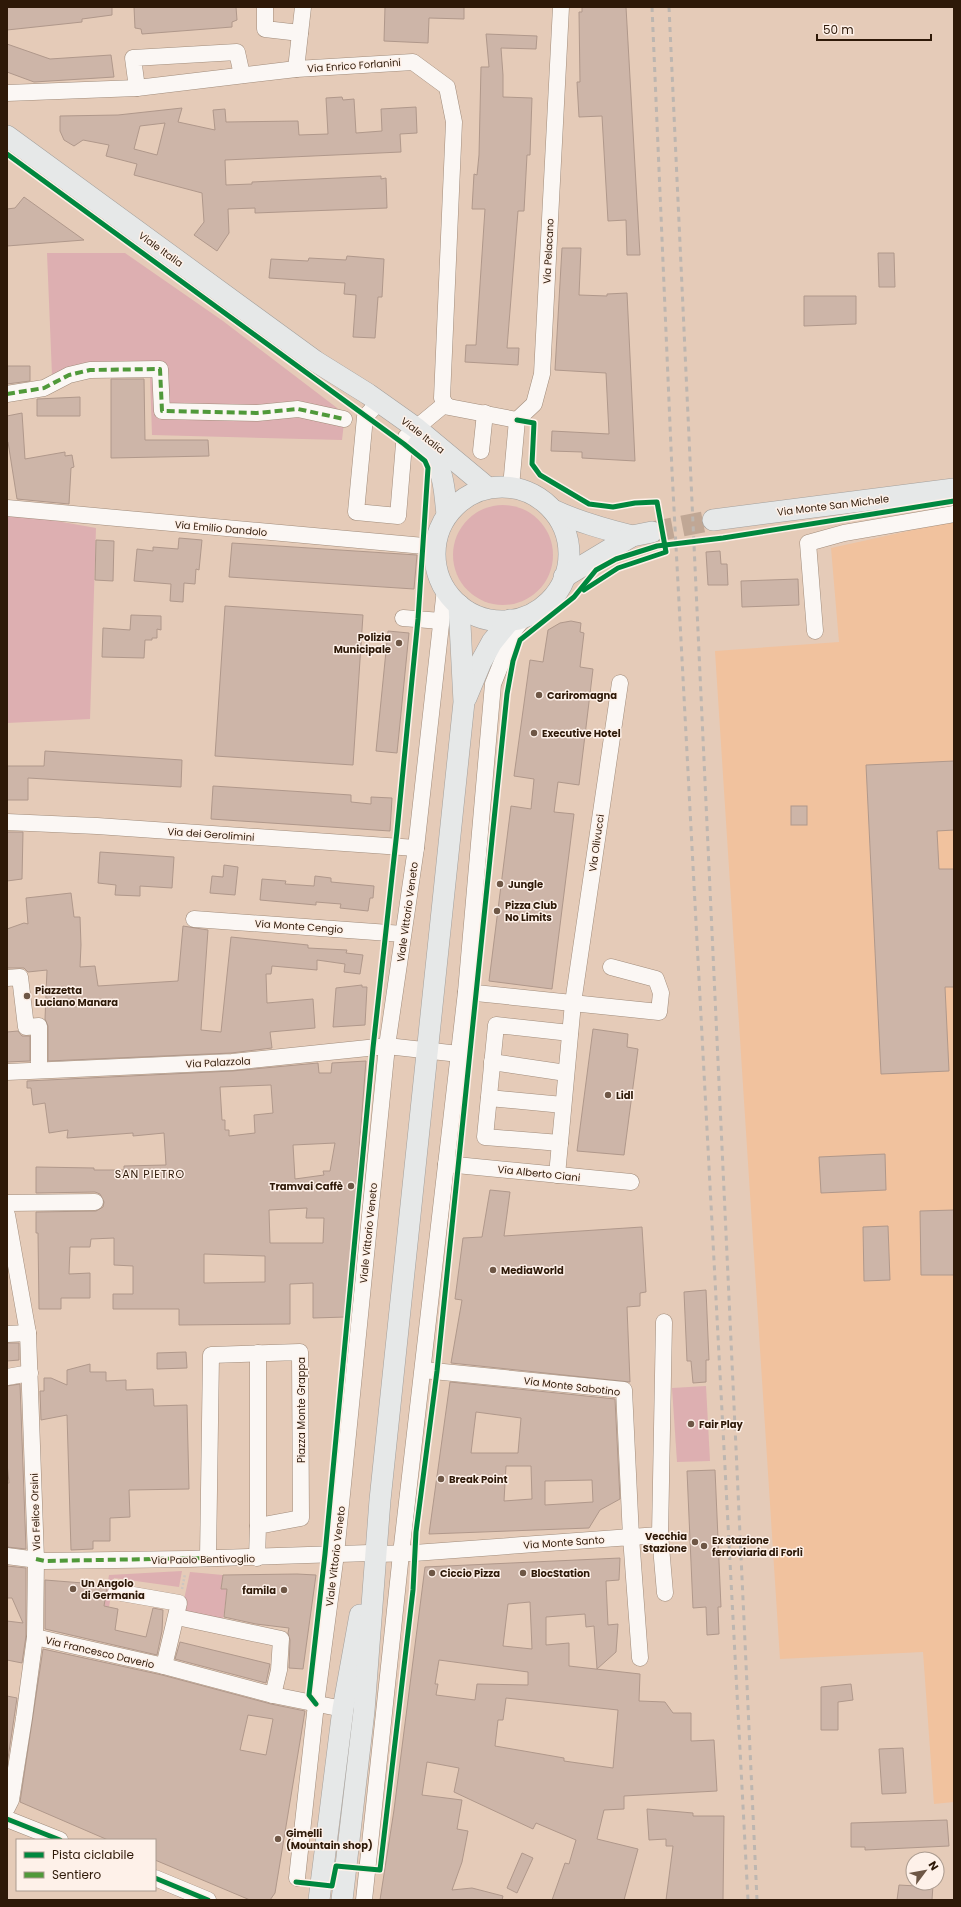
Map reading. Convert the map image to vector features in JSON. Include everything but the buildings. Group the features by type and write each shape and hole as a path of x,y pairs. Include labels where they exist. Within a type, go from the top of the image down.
{"main road":[{"name":"Viale Italia","path":"7,136 488,488"},
{"name":"Viale Italia","path":"411,433 432,456 442,472 447,514"},
{"path":"464,702 481,662 492,642 517,619 542,608 555,594 564,577 568,560 568,542 562,525 553,510 541,499 511,487 488,488 472,493 459,502 447,514 439,530 435,547 436,569 445,589 459,605 474,615 486,618 517,619"},
{"name":"Via Monte San Michele","path":"713,520 954,489"},
{"path":"553,510 586,524 632,536"},
{"path":"564,577 632,536 652,532"},
{"path":"319,1900 343,1709 373,1554 380,1500 464,702 459,605"},
{"path":"342,1900 363,1813 374,1713 373,1554"}],"street":[{"path":"265,7 265,29 300,33"},
{"path":"296,69 303,7"},
{"name":"Via Pelacano","path":"517,420 534,404 542,374 560,7"},
{"path":"137,88 133,58 237,52 242,75"},
{"name":"Via Enrico Forlanini","path":"7,93 137,88 296,69 413,62 446,86 454,122 442,398 445,404"},
{"path":"7,394 44,388 69,375 90,370 160,369 162,411 257,413 298,409 344,419"},
{"path":"375,406 365,417 356,512 398,516 404,444 411,433 445,404 449,407 517,420 511,487"},
{"path":"481,451 485,413"},
{"name":"Via Emilio Dandolo","path":"7,508 435,547"},
{"path":"815,631 808,543 844,533 954,514"},
{"name":"Viale Vittorio Veneto","path":"297,1878 316,1704 336,1554 387,1046 416,848 445,589"},
{"path":"403,618 441,621"},
{"path":"374,1713 402,1554 466,992 493,684 515,629 517,619"},
{"name":"Via Olivucci","path":"557,1175 573,1003 620,683"},
{"name":"Via dei Gerolimini","path":"7,822 97,826 416,848"},
{"name":"Via Monte Cengio","path":"194,919 403,934"},
{"path":"466,992 660,1012 661,993 656,979 611,967"},
{"path":"7,978 20,977 26,1027 39,1026 39,1070"},
{"path":"560,1143 485,1136 496,1025 570,1033"},
{"name":"Via Palazzola","path":"7,1072 232,1062 387,1046 459,1054"},
{"path":"492,1062 566,1073"},
{"path":"489,1098 563,1106"},
{"name":"Via Alberto Ciani","path":"446,1164 631,1182"},
{"path":"7,1203 95,1202"},
{"name":"Via Felice Orsini","path":"7,1216 28,1333 36,1559 35,1637 11,1800 7,1808"},
{"path":"664,1322 660,1535 664,1593"},
{"path":"7,1334 28,1333"},
{"name":"Piazza Monte Grappa","path":"208,1558 211,1355 300,1352 302,1518 258,1526"},
{"path":"256,1558 258,1526 258,1353"},
{"name":"Via Monte Sabotino","path":"423,1370 624,1390 631,1537"},
{"path":"7,1377 30,1373"},
{"name":"Via Monte Santo","path":"373,1554 402,1554 660,1535"},
{"path":"631,1537 640,1658"},
{"name":"Via Paolo Bentivoglio","path":"7,1556 45,1561 256,1558 336,1554 373,1554"},
{"path":"116,1592 281,1639 279,1670 273,1695"},
{"name":"Via Francesco Daverio","path":"164,1666 178,1610"},
{"name":"Via Francesco Daverio","path":"35,1637 164,1666 273,1695 343,1709"},
{"path":"363,1813 364,1900"},
{"path":"7,1818 58,1839"},
{"path":"156,1878 208,1900"}],"path":[{"path":"178,1610 188,1559"}],"shaded area":[{"path":"47,253 125,253 223,321 345,414 342,440 152,435 150,376 52,375"},
{"path":"503,505 513,506 531,513 545,527 552,545 552,565 545,583 531,597 513,604 503,605 493,604 475,597 461,583 454,565 453,555 454,545 461,527 475,513 493,506"},
{"path":"23,515 96,528 90,719 7,723 7,517"},
{"path":"954,521 954,1802 934,1804 923,1652 780,1659 715,651 839,642 831,548"},
{"name":"Fair Play","path":"706,1386 710,1461 677,1462 672,1388"},
{"path":"182,1571 179,1587 114,1578 109,1607 104,1606 109,1575"},
{"path":"190,1572 223,1575 221,1588 227,1589 223,1620 181,1613"}],"tunnel":[{"path":"652,532 713,520"}],"railway":[{"path":"652,7 672,471 748,1900"},
{"path":"669,7 757,1900"}],"marked path":[{"path":"7,394 44,388 69,375 90,370 160,369 162,411 257,413 298,409 344,419"},
{"path":"36,1559 45,1561 208,1558"}],"cycle path":[{"path":"7,154 404,444 425,461 428,468 418,619 397,831 373,1048 325,1554 309,1695 316,1704"},
{"path":"517,420 534,423 532,464 540,475 589,504 613,507 635,503 657,502 666,552 618,568 584,590"},
{"path":"296,1882 332,1886 336,1866 380,1870 413,1590 416,1532 437,1371 507,694 513,661 520,640 574,597 596,570 616,559 657,546 723,538 954,501"},
{"path":"7,1819 57,1839"},
{"path":"156,1878 208,1900"}],"place":[{"name":"Polizia Municipale","path":"399,643"},
{"name":"Cariromagna","path":"539,695"},
{"name":"Executive Hotel","path":"534,733"},
{"name":"Jungle","path":"500,884"},
{"name":"Pizza Club No Limits","path":"497,911"},
{"name":"Piazzetta Luciano Manara","path":"27,996"},
{"name":"Lidl","path":"608,1095"},
{"name":"Tramvai Caffè","path":"351,1186"},
{"name":"MediaWorld","path":"493,1270"},
{"name":"Fair Play","path":"691,1424"},
{"name":"Break Point","path":"441,1479"},
{"name":"Vecchia Stazione","path":"695,1542"},
{"name":"Ex stazione ferroviaria di Forlì","path":"704,1546"},
{"name":"Ciccio Pizza","path":"432,1573"},
{"name":"BlocStation","path":"523,1573"},
{"name":"Un Angolo di Germania","path":"73,1589"},
{"name":"famila","path":"284,1590"},
{"name":"Gimelli (Mountain shop)","path":"278,1839"}],"district":[{"name":"SAN PIETRO","path":"150,1174"}]}
